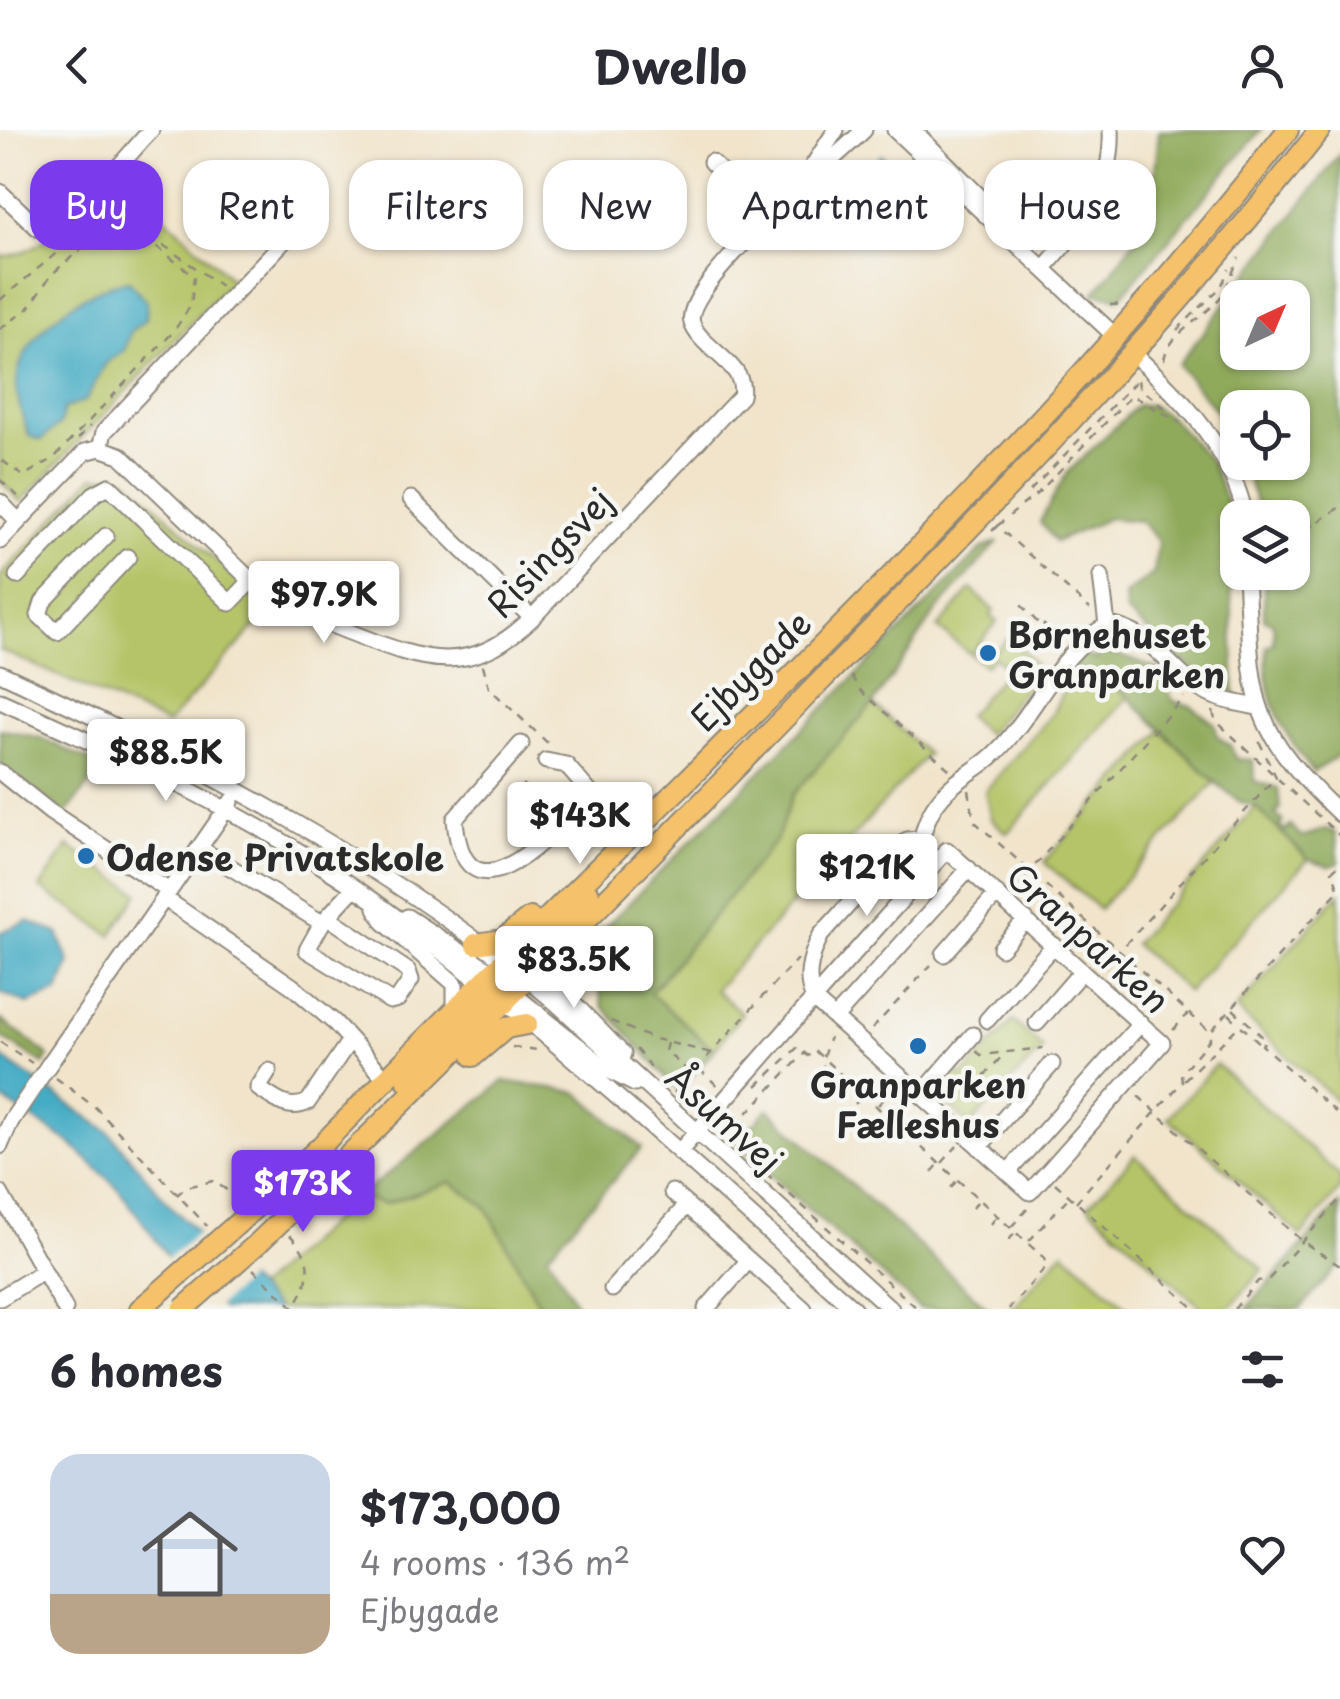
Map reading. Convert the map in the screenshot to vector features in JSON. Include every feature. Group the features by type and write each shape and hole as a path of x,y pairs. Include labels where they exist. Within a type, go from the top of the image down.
{"main road":[{"name":"Ejbygade","path":"183,1309 362,1144 504,983 581,884 964,500 1114,336 1288,130"},
{"name":"Ejbygade","path":"140,1309 245,1218 454,1008 549,960 584,933 1135,356 1320,130"},
{"path":"1135,356 1134,334 1201,249 1213,220"},
{"path":"1114,336 1135,356"},
{"path":"1011,486 1050,428 1114,356 1114,336"},
{"path":"504,983 624,856 676,790"},
{"path":"476,944 502,940 581,884"},
{"path":"362,1144 431,1094 501,1031 527,1024"}],"street":[{"path":"0,192 39,229 98,190 151,130"},
{"name":"Risingsvej","path":"816,160 836,130"},
{"name":"Risingsvej","path":"830,160 864,130"},
{"path":"895,130 1114,336"},
{"path":"913,130 1007,224 1044,268"},
{"path":"1044,268 1084,223 1100,197 1108,169 1111,130"},
{"path":"0,541 84,452 100,448 104,432 275,250"},
{"name":"Risingsvej","path":"100,448 120,454 251,581 284,606 426,659 456,660 493,649 532,618 740,396 743,386 738,374 696,332 690,317 699,294 740,250"},
{"path":"1135,356 1202,422 1236,478 1237,500"},
{"path":"17,576 94,494 109,486 230,603 251,581"},
{"path":"410,499 532,618"},
{"path":"0,502 18,521"},
{"path":"106,536 42,602 40,614 47,624 57,632 128,556"},
{"path":"679,1152 927,872 918,858 935,805 958,778 990,758 1100,622 1101,576"},
{"path":"1242,590 1258,708 1286,760 1340,814"},
{"path":"1100,622 1146,641 1198,688 1226,701 1258,708"},
{"name":"Åsumvej","path":"0,673 115,724 238,790 393,884 476,944 527,1024 679,1152 854,1309"},
{"path":"0,700 129,758 225,810 372,900 419,923 504,983 610,1071 659,1088"},
{"path":"521,744 459,811 456,826 470,864 481,870 503,871 527,858 591,794 566,765 546,761"},
{"path":"0,772 292,986 386,1079"},
{"path":"0,1146 11,1121 238,790"},
{"path":"921,839 906,840 820,934 808,985 834,1026 861,1041 1030,1192"},
{"path":"200,848 325,920 408,971 411,980 398,999 390,1001 308,950 325,920 354,888"},
{"name":"Granparken","path":"927,872 947,850 1162,1043 1030,1192"},
{"path":"834,1026 969,869"},
{"path":"944,954 997,894"},
{"path":"372,900 384,922 455,984 454,1008"},
{"path":"1001,948 1026,920"},
{"path":"987,1020 1054,945"},
{"path":"549,960 554,983 659,1088"},
{"path":"1036,1023 1082,971"},
{"path":"1008,1172 1141,1023"},
{"path":"921,1095 970,1039"},
{"path":"269,1071 258,1088 282,1104 300,1106 308,1102 350,1040"},
{"path":"979,1146 1052,1064"},
{"name":"Åsumvej","path":"659,1088 891,1309"},
{"path":"672,1192 804,1309"},
{"path":"0,1193 6,1220 66,1309"},
{"path":"612,1290 688,1205"},
{"path":"706,1309 749,1260"},
{"path":"0,1298 44,1271"}],"path":[{"path":"0,330 29,308 51,275 110,223 129,226 194,276 191,306 174,331 53,459 20,476 0,458"},
{"path":"163,244 234,294"},
{"path":"0,300 61,250"},
{"path":"1164,360 1168,344 1200,320 1223,293 1242,251"},
{"path":"1110,305 1123,304"},
{"path":"1135,356 1139,387 1184,422"},
{"path":"984,540 1040,491 1132,395 1158,406 1190,434"},
{"path":"1310,528 1340,507"},
{"path":"1310,525 1315,525"},
{"path":"997,526 1090,608 1100,622"},
{"path":"1021,605 1073,654"},
{"path":"839,663 861,691 970,792 974,822 1210,1032"},
{"path":"1014,888 1188,692"},
{"path":"1212,708 1215,720 1340,836"},
{"path":"1254,732 1276,777"},
{"path":"1104,968 1276,777"},
{"path":"522,784 538,798"},
{"path":"1182,1082 1181,1073 1210,1039 1210,1032 1338,890 1332,871 1340,864"},
{"path":"573,974 584,933"},
{"path":"584,933 573,974 585,1012"},
{"path":"676,1093 804,951 813,952"},
{"path":"861,1041 944,954"},
{"path":"1232,1008 1266,1040 1262,1045"},
{"path":"1174,1030 1189,1013"},
{"path":"1228,1013 1340,1116"},
{"path":"619,1032 609,1021 712,1053"},
{"path":"1076,1202 1182,1082 1240,1025"},
{"path":"818,1072 834,1026"},
{"path":"970,1039 981,1055 1043,1048"},
{"path":"0,1042 49,1070 96,1108 215,1233"},
{"path":"629,1042 655,1073"},
{"path":"667,1042 665,1051 692,1074"},
{"path":"750,1093 798,1047 808,1056 814,1050 1044,1258 1046,1268 1009,1309"},
{"path":"507,1048 558,1051"},
{"path":"727,1138 805,1052"},
{"path":"974,1088 1006,1052"},
{"path":"837,1088 845,1078"},
{"path":"659,1088 676,1093 686,1102"},
{"path":"659,1088 676,1093"},
{"path":"878,1106 892,1091"},
{"path":"855,1104 864,1094"},
{"path":"1137,1096 1302,1242 1340,1266"},
{"path":"874,1120 882,1110"},
{"path":"701,1126 727,1138 918,1309"},
{"path":"895,1140 904,1130"},
{"path":"932,1172 956,1148"},
{"path":"950,1188 958,1179"},
{"path":"176,1196 186,1186 213,1181 227,1187 245,1218"},
{"path":"1056,1185 1195,1309"},
{"path":"1011,1227 1032,1203 1030,1192"},
{"path":"1028,1242 1069,1196"},
{"path":"1234,1309 1340,1198"},
{"path":"972,1208 980,1199"},
{"path":"991,1224 998,1215"},
{"path":"249,1251 294,1308 310,1267 302,1247 278,1224"},
{"path":"1009,1240 1016,1232"}],"green space":[{"path":"1159,130 1261,130 1120,298 1094,293 1127,250 1156,250"},
{"path":"1340,154 1340,754 1313,772 1292,743 1271,698 1266,664 1267,646 1274,643 1273,623 1264,619 1264,590 1310,590 1310,500 1255,500 1248,480 1310,480 1310,390 1220,390 1220,416 1178,365 1220,310 1220,370 1310,370 1310,280 1243,280"},
{"path":"163,215 183,234 183,250 200,250 232,280 21,502 0,481 0,256 29,249 163,250"},
{"path":"1138,405 1150,405 1171,418 1211,462 1226,500 1220,500 1220,590 1231,590 1235,694 1206,681 1126,612 1125,595 1154,573 1158,541 1140,521 1109,518 1055,542 1040,522 1066,474"},
{"path":"94,476 126,478 270,610 167,724 0,650 0,577"},
{"path":"998,542 938,609 873,704 792,796 777,839 650,993 714,1050 679,1092 602,1005 594,938 983,548"},
{"path":"971,589 994,611 990,616 997,622 971,654 978,660 988,646 995,652 1010,636 1035,664 1028,672 1034,678 987,734 967,716 1008,669 994,657 985,666 938,628"},
{"path":"1103,652 1160,669 1173,701 1191,706 1215,724 1217,736 1230,745 1236,758 1253,760 1254,781 1278,788 1280,809 1275,814 1283,821 1280,826 1285,831 1291,825 1301,837 1327,829 1335,832 1339,863 1330,866 1308,859 1256,807 1240,802 1215,782 1128,697 1101,677 1073,667 1084,655 1097,659"},
{"path":"1080,673 1101,677 1128,697 1007,833 991,819 985,791 1053,713 1061,695"},
{"path":"873,704 927,754 715,990 742,1013 714,1050 650,994 777,839 791,796"},
{"path":"0,729 41,738 103,767 65,815 0,765"},
{"path":"1161,731 1215,782 1099,909 1044,862"},
{"path":"1256,807 1308,859 1188,992 1134,944"},
{"path":"68,846 139,893 111,935 40,888"},
{"path":"1340,893 1340,1104 1236,1009"},
{"path":"0,1019 49,1056 44,1064 0,1036"},
{"path":"1013,1021 1043,1048 970,1125 932,1091 952,1068 962,1077"},
{"path":"1216,1064 1340,1176 1340,1189 1301,1236 1168,1118"},
{"path":"504,1081 577,1092 642,1148 548,1254 579,1309 533,1309 538,1302 486,1207 451,1182 384,1204 359,1197"},
{"path":"768,1109 989,1309 920,1309 735,1144"},
{"path":"1135,1155 1263,1269 1228,1309 1203,1309 1088,1206"},
{"path":"451,1182 486,1207 538,1302 533,1309 277,1309 256,1289 359,1197 385,1204"},
{"path":"1340,1203 1340,1264 1300,1309 1246,1309"},
{"path":"1064,1251 1129,1309 1012,1309"}],"water":[{"path":"129,281 147,302 146,319 131,331 124,351 106,363 86,400 64,409 60,424 41,440 29,436 17,381 30,346 42,330 75,302"},
{"path":"28,921 58,933 70,963 58,992 28,1004 0,993 0,932"},
{"path":"0,1056 108,1131 174,1210 277,1309 222,1309 168,1257 118,1188 70,1143 0,1098"}],"pier":[{"path":"201,1230 251,1276 215,1309 165,1261"}],"place":[{"name":"Børnehuset Granparken","path":"988,653"},
{"name":"Odense Privatskole","path":"86,856"},
{"name":"Granparken Fælleshus","path":"918,1046"}]}
